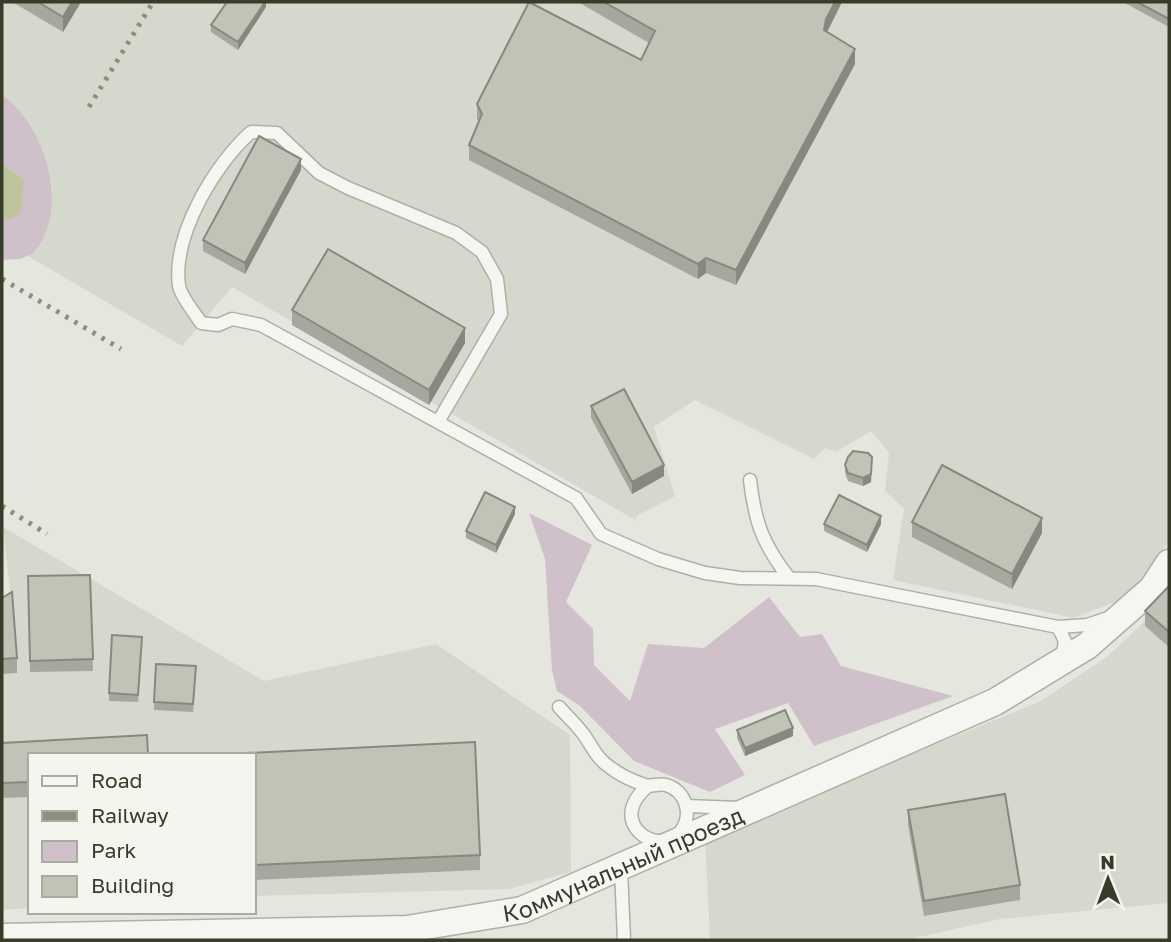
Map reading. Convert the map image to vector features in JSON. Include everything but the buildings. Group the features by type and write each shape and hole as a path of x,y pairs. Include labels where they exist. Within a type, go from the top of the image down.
{"street":[{"name":"Коммунальный проезд","path":"2,937 407,929 522,910 626,867 995,702 1087,646 1152,589 1169,563"}],"lane":[{"path":"438,422 501,314 497,279 482,252 456,233 348,188 319,173 277,133 251,132 234,148 195,207 181,249 179,288 201,323 218,325 232,319 261,326 576,498 601,534 658,559 705,573 774,580 816,579 1058,627 1087,625 1127,611"},
{"path":"750,480 755,521 769,552 789,578"},
{"path":"1058,627 1065,641 1061,662"},
{"path":"559,707 584,735 596,757 612,769 648,786 664,785 679,792 687,806 687,822 678,835 663,842 647,839 635,828 630,812 635,797 648,786"},
{"path":"687,806 755,809"},
{"path":"624,940 626,867 647,839"}],"shaded area":[{"path":"2,2 1169,2 1169,541 1128,597 1074,618 893,580 904,509 885,491 889,453 871,431 836,452 825,448 814,459 695,400 654,427 675,496 635,517 637,521 232,287 182,346 2,241"},
{"path":"2,163 24,181 20,213 10,220 2,219"},
{"path":"3,527 264,681 436,644 570,735 571,872 509,889 256,896 256,753 28,753 28,908 2,910 2,614 12,608"},
{"path":"1169,591 1169,903 1000,919 906,940 710,940 705,839 1041,701 1108,656 1142,624"}],"green space":[{"path":"2,95 18,109 31,127 48,170 52,194 44,237 32,254 20,259 2,260 2,219 10,220 24,182 2,163"},
{"path":"529,513 592,545 566,602 593,629 594,665 630,701 648,644 704,648 769,597 800,637 822,634 841,666 953,696 814,746 788,703 715,729 745,775 710,792 634,761 580,706 557,691 552,670 545,559"}],"railway":[{"path":"89,107 153,2"},
{"path":"2,279 121,349"},
{"path":"2,506 47,534"}]}
